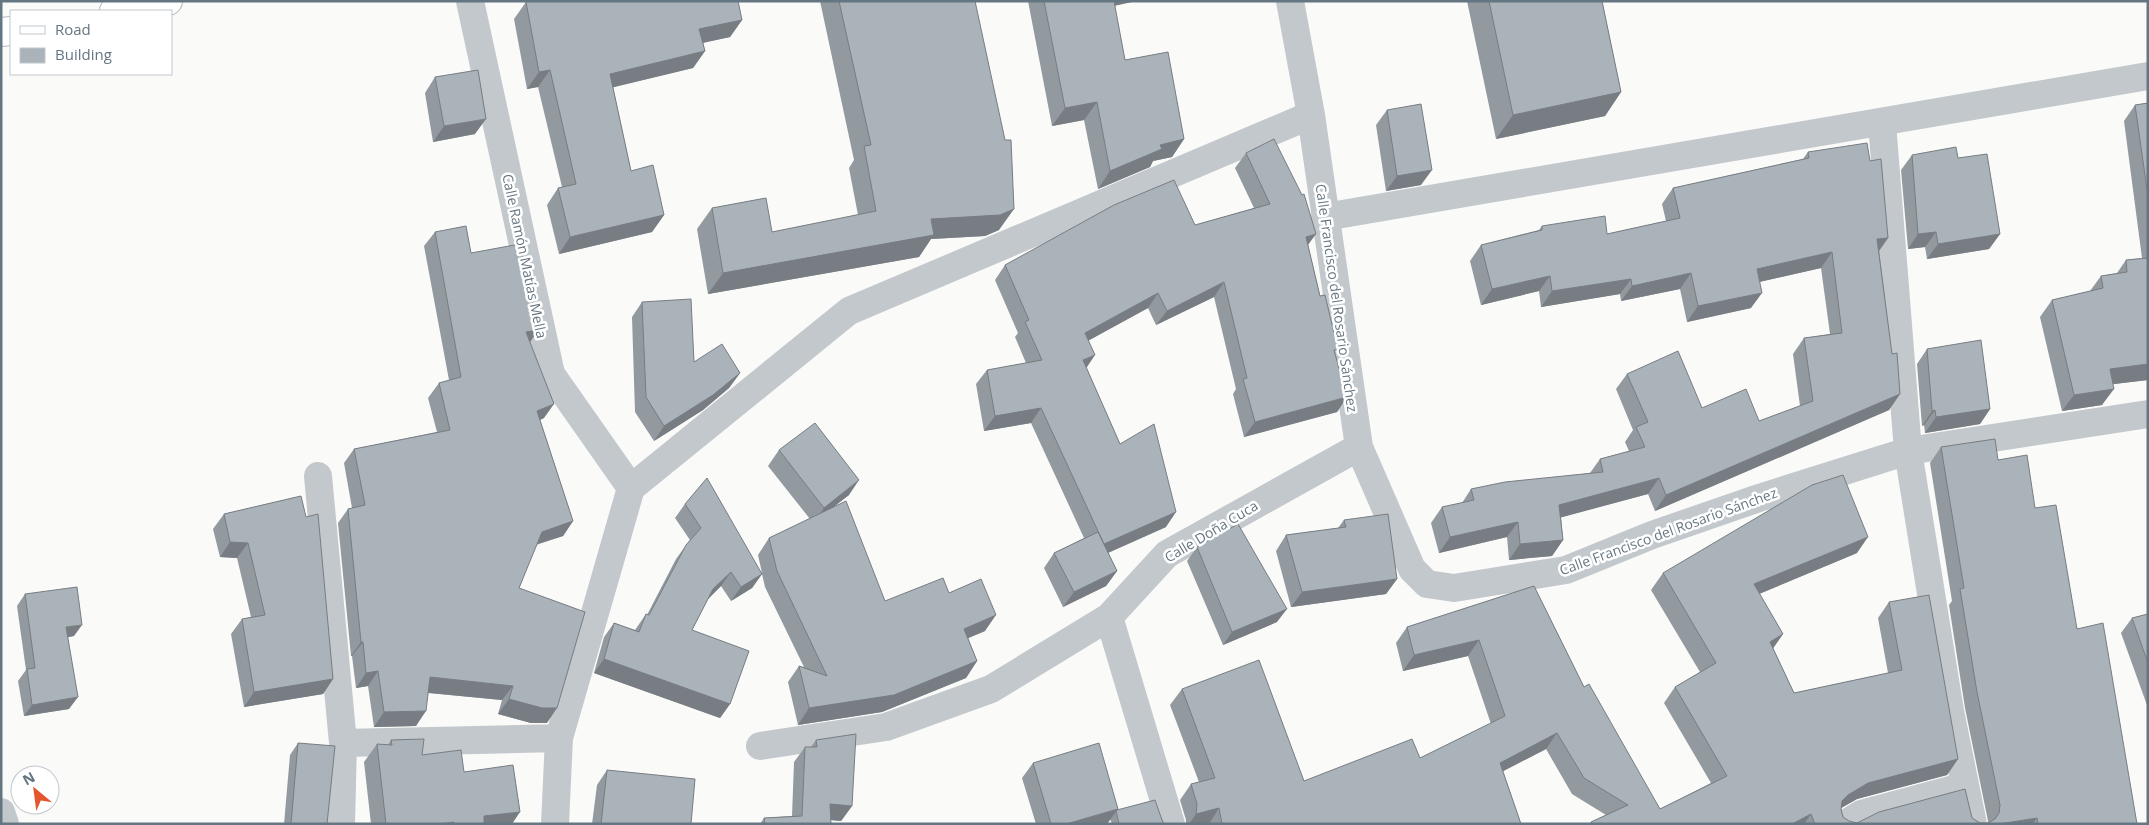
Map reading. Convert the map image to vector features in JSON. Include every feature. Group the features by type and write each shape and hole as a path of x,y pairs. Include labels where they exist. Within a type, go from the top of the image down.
{"main road":[{"path":"119,10 168,1"}],"street":[{"name":"Calle Ramón Matías Mella","path":"470,1 551,374 631,488"},
{"name":"Calle Francisco del Rosario Sánchez","path":"1290,1 1311,115 1359,447 1412,569 1428,584 1454,588 1566,570 1652,534 1908,451 2148,414"},
{"path":"1325,217 2148,76"},
{"path":"555,824 559,738 631,488 849,311 1311,115"},
{"path":"1882,123 1908,451 1950,711 1973,824"},
{"name":"Calle Doña Cuca","path":"760,746 886,727 991,689 1109,617 1167,554 1359,447"},
{"path":"318,476 343,743 341,824"},
{"path":"1109,617 1171,824"},
{"path":"343,743 559,738"},
{"path":"1845,824 1861,814 1965,786"},
{"path":"1,812 5,824"}],"building":[{"path":"738,1 742,20 699,29 705,51 610,74 631,171 653,165 664,215 570,237 558,188 576,184 550,70 539,72 526,2"},
{"path":"839,1 975,1 1005,140 1011,140 1014,209 1000,215 931,219 934,235 723,273 712,208 766,198 772,232 876,211 864,146 871,145"},
{"path":"1044,1 1114,1 1125,60 1168,52 1184,139 1160,145 1162,149 1110,171 1097,102 1065,108"},
{"path":"1489,1 1602,1 1621,92 1513,115"},
{"path":"478,70 486,119 444,126 435,77"},
{"path":"2148,103 2148,196 2135,105"},
{"path":"1421,104 1432,170 1397,176 1387,110"},
{"path":"1274,139 1302,195 1304,194 1316,234 1306,237 1320,296 1325,295 1338,350 1334,350 1347,397 1255,422 1243,379 1247,378 1224,282 1167,311 1158,293 1085,333 1095,355 1083,360 1120,444 1154,424 1176,512 1104,544 1041,408 995,416 987,370 1042,360 1025,322 1029,320 1005,265 1114,205 1174,180 1195,225 1270,204 1246,153"},
{"path":"1867,143 1870,161 1881,159 1888,238 1877,239 1892,354 1897,353 1900,394 1666,495 1659,478 1559,505 1563,540 1520,544 1518,522 1450,537 1442,507 1474,500 1471,489 1505,482 1603,472 1600,459 1645,447 1636,427 1648,422 1627,374 1678,351 1702,408 1746,389 1759,421 1813,401 1804,338 1842,333 1832,252 1757,269 1762,293 1698,306 1691,273 1632,286 1631,279 1552,291 1550,276 1492,289 1481,245 1542,230 1542,226 1605,216 1607,234 1680,218 1673,188 1809,158 1808,152"},
{"path":"1956,147 1958,158 1987,154 2000,234 1938,244 1936,232 1918,234 1912,155"},
{"path":"466,226 471,253 520,244 538,330 526,332 554,404 537,411 573,521 542,532 519,588 585,612 557,708 542,708 509,699 513,686 430,677 426,711 384,712 378,671 366,673 363,642 361,642 348,509 365,505 354,449 450,430 439,383 461,377 435,232"},
{"path":"2148,258 2148,364 2110,369 2114,389 2074,395 2052,300 2103,288 2101,276 2127,272 2126,260"},
{"path":"691,299 694,362 722,344 740,373 713,395 664,426 646,397 642,302"},
{"path":"1981,340 1990,409 1936,417 1935,410 1932,411 1927,349"},
{"path":"815,423 859,480 824,508 779,450"},
{"path":"1995,439 1998,460 2027,455 2035,508 2056,505 2077,629 2103,623 2137,824 2038,824 2037,818 1999,824 1815,824 1811,814 1792,824 1592,824 1591,822 1628,805 1584,778 1557,733 1500,763 1521,824 1222,824 1219,808 1196,814 1197,804 1191,784 1215,778 1182,689 1259,660 1304,781 1412,739 1420,758 1505,716 1479,640 1414,655 1407,627 1534,586 1584,687 1589,684 1660,809 1727,776 1675,687 1716,663 1663,573 1812,485 1843,475 1868,537 1754,584 1783,634 1770,642 1794,693 1902,670 1889,602 1929,595 1958,759 1868,783 1848,795 1842,801 1843,817 1857,823 1879,812 1965,789 1972,818 1980,823 1988,823 1995,819 1999,813 2000,805 1977,692 1960,589 1964,588 1941,447"},
{"path":"707,478 762,574 741,587 731,572 713,589 692,630 749,651 730,704 604,659 614,623 639,632 646,614 649,615 686,545 701,528 685,504"},
{"path":"301,496 306,517 318,514 333,679 254,692 242,619 265,615 248,543 230,542 224,514"},
{"path":"846,501 885,601 943,578 949,593 981,579 996,615 964,629 977,661 894,695 809,708 799,666 827,676 777,571 769,538"},
{"path":"1388,514 1397,579 1302,592 1286,535 1346,527 1344,520"},
{"path":"1238,524 1287,609 1232,632 1197,547"},
{"path":"1098,532 1117,571 1074,592 1054,553"},
{"path":"77,587 82,625 66,627 78,697 32,705 27,669 35,668 25,594"},
{"path":"2148,614 2148,663 2132,618"},
{"path":"856,734 852,806 830,804 831,824 765,824 764,818 802,816 805,747 817,747 816,740"},
{"path":"424,739 422,755 461,750 464,772 513,765 520,812 484,816 484,824 454,824 454,822 440,824 386,824 377,744 392,745 391,740"},
{"path":"298,743 335,746 327,824 291,824"},
{"path":"1099,743 1118,809 1066,824 1051,824 1033,763"},
{"path":"607,770 695,779 691,824 601,824"},
{"path":"1155,800 1164,824 1119,824 1117,810"}]}
